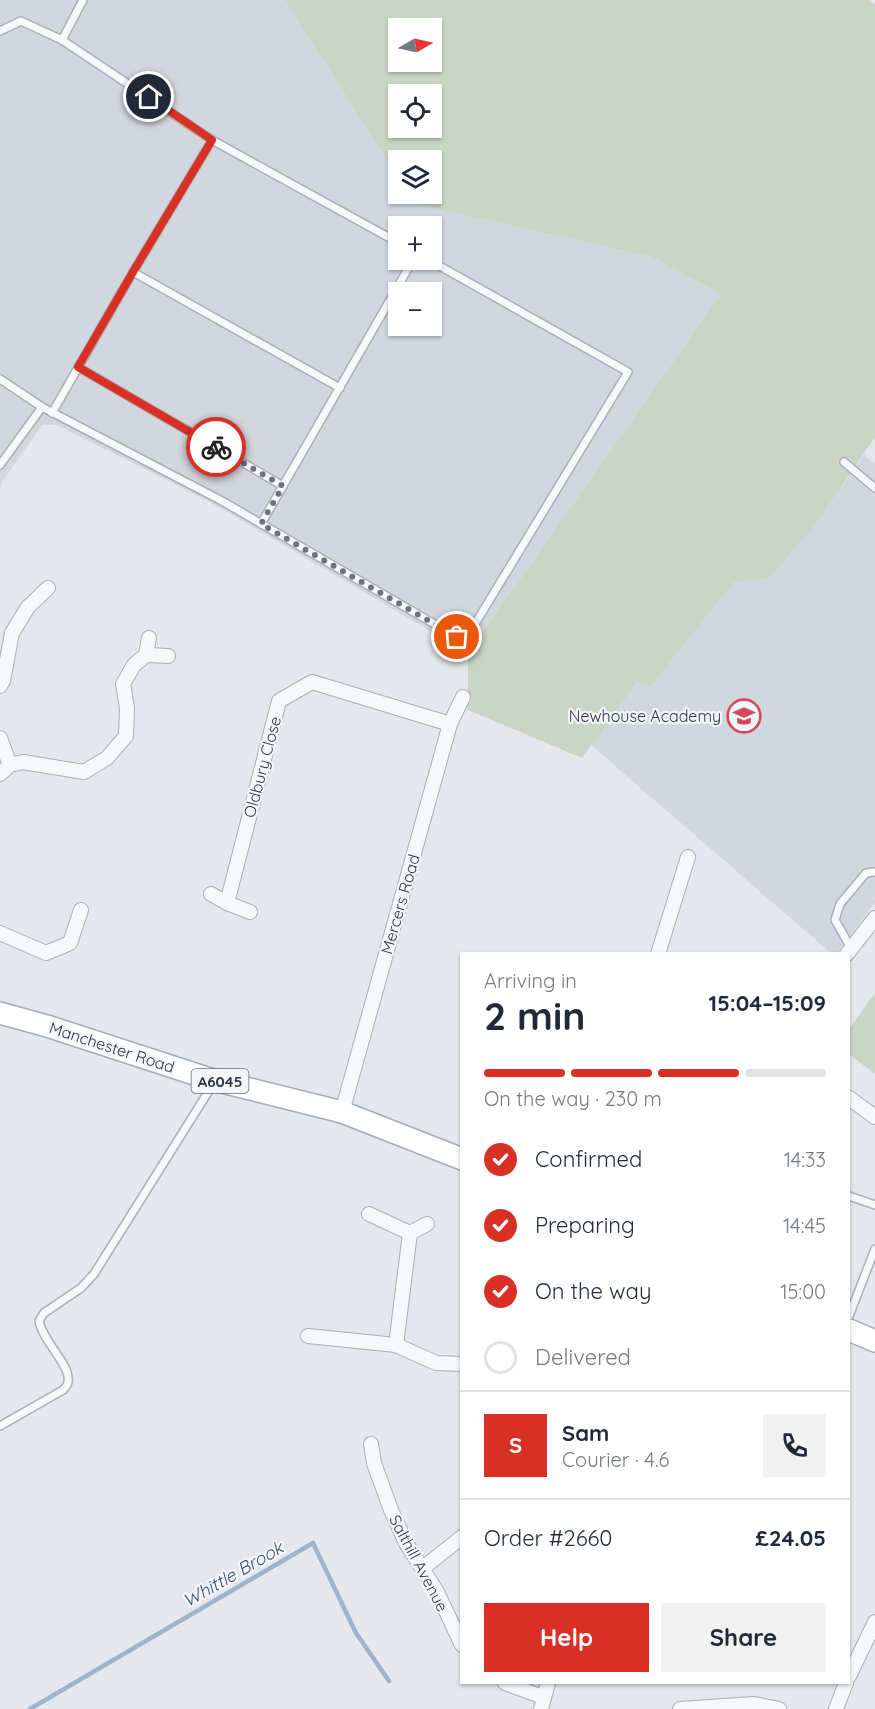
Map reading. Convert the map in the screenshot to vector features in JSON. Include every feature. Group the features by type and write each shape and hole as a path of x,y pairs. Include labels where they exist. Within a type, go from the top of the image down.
{"main road":[{"name":"Manchester Road","path":"0,1013 213,1080 342,1112 460,1158"},
{"path":"850,1330 875,1341"}],"street":[{"path":"0,686 3,681 12,633 28,607 48,588"},
{"path":"146,655 148,638"},
{"path":"0,738 5,769 23,762 84,772 107,758 126,736 127,708 123,684 134,665 146,655 168,656"},
{"name":"Oldbury Close","path":"227,903 279,701 312,682 450,724"},
{"name":"Mercers Road","path":"342,1112 450,724 463,697"},
{"path":"659,952 688,857"},
{"path":"211,894 250,912"},
{"path":"0,933 46,953 70,943 81,910"},
{"path":"849,951 875,918"},
{"path":"850,1099 875,1117"},
{"path":"369,1214 410,1233"},
{"path":"410,1233 427,1224"},
{"path":"396,1345 410,1233"},
{"path":"308,1336 396,1345 436,1363 460,1364"},
{"name":"Salthill Avenue","path":"371,1444 374,1463 391,1510 406,1543 437,1592 460,1641"},
{"path":"423,1568 460,1539"},
{"path":"850,1674 875,1622"},
{"path":"507,1684 542,1703 548,1684"},
{"path":"836,1709 846,1684"},
{"path":"681,1709 754,1704 779,1709"}],"lane":[{"path":"62,40 83,0"},
{"path":"0,31 21,21 62,40 212,140 388,237"},
{"path":"52,413 212,140"},
{"path":"0,379 52,413 261,524 457,637 475,624 628,372 442,267"},
{"path":"261,524 407,270"},
{"path":"133,272 340,388"},
{"path":"78,367 283,486"},
{"path":"0,465 42,407"},
{"path":"844,462 875,488"},
{"path":"849,951 835,920 840,904 866,873 875,872"},
{"path":"0,1426 63,1390 68,1384 68,1375 41,1330 39,1321 44,1313 81,1288 94,1274 210,1089 213,1080"},
{"path":"850,1196 875,1205"},
{"path":"850,1313 875,1249"}],"shaded area":[{"path":"0,0 285,0 388,162 388,204 415,204 652,257 721,294 468,653 210,502 57,425 42,425 2,482 0,490"},
{"name":"Newhouse Academy","path":"864,455 875,464 875,902 838,952 830,952 591,745 637,681 650,687 733,583 770,578 820,519"}],"green space":[{"path":"285,0 870,0 875,5 875,437 820,519 770,578 733,583 650,687 637,682 582,758 468,710 468,653 721,294 652,257 415,204 442,204 442,150 388,150 388,162"},
{"path":"875,993 875,1074 850,1055 850,1028"}],"waterway":[{"name":"Whittle Brook","path":"30,1709 313,1543 356,1633 389,1681"}],"way so far":[{"path":"216,447 283,486 261,524 457,637"}],"place":[{"name":"Newhouse Academy","path":"744,716"}],"route":[{"path":"149,97 212,140 78,367 216,447"}]}
